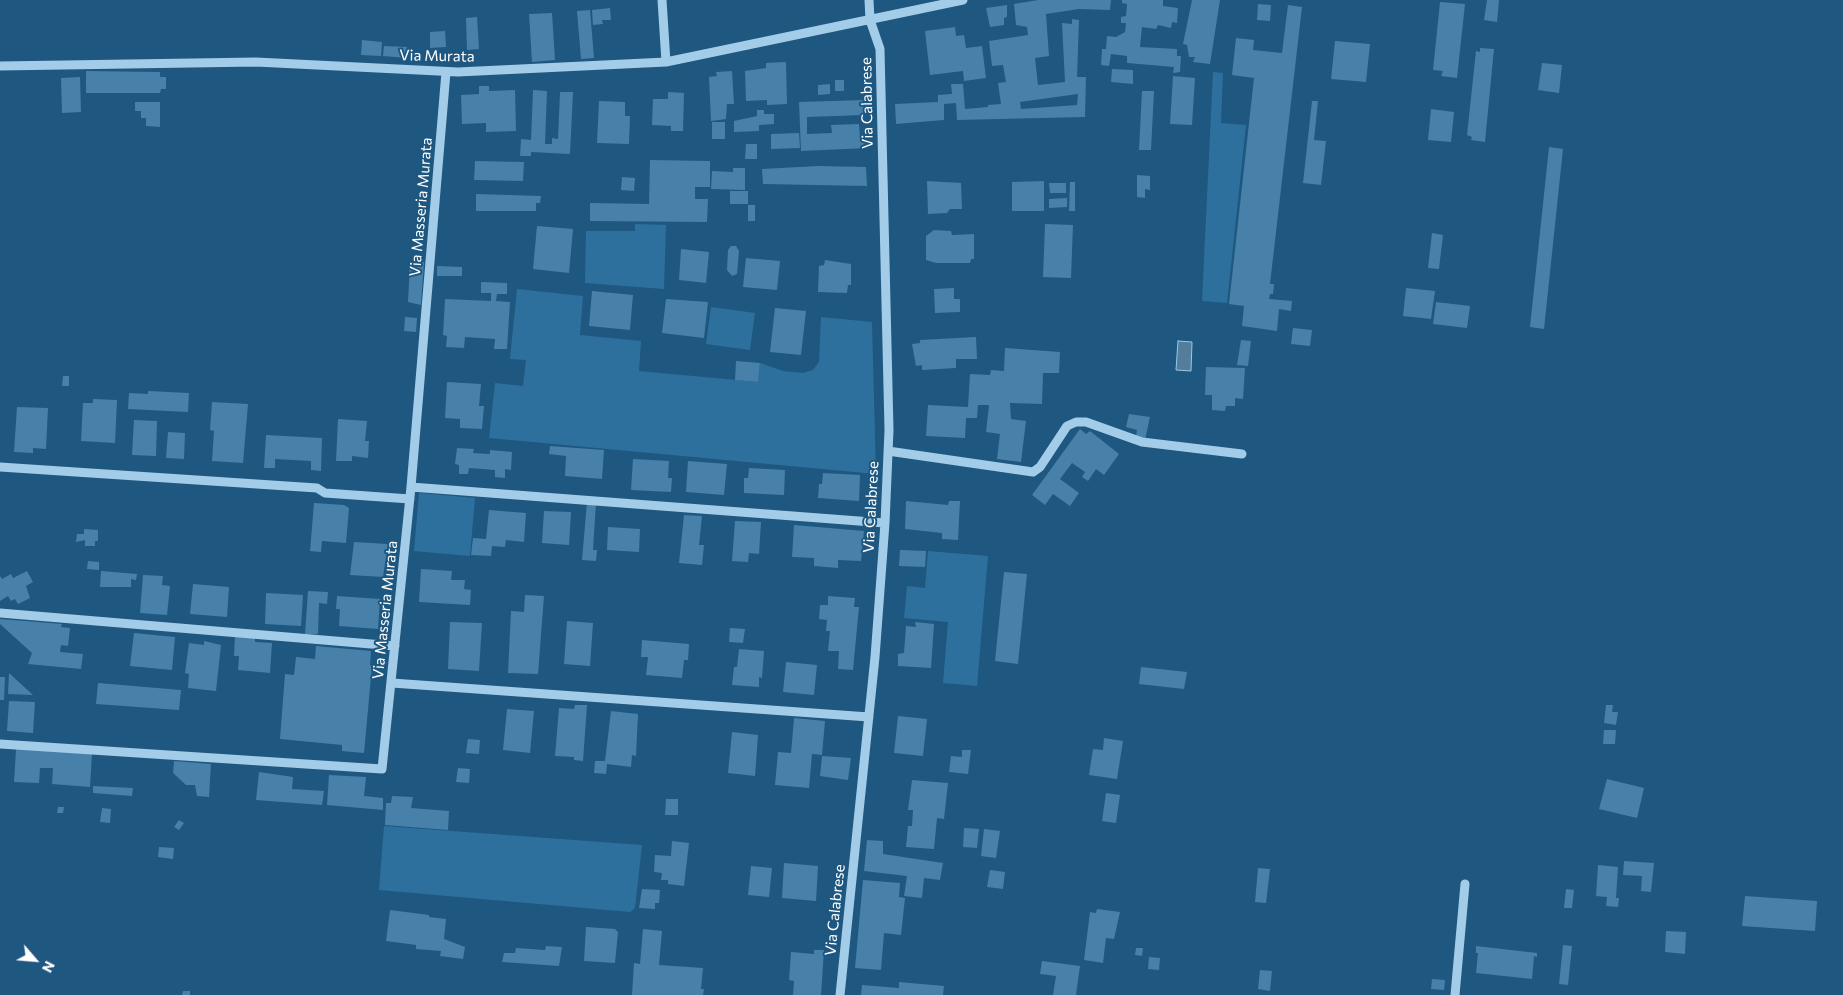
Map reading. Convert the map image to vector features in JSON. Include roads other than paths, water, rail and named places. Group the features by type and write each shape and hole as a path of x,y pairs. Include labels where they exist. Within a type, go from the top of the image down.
{"street":[{"path":"662,0 666,62"},
{"name":"Via Calabrese","path":"840,995 869,717 885,522 888,451 880,49 870,20 869,0"},
{"name":"Via Murata","path":"0,66 256,62 446,72 666,62 963,0"},
{"name":"Via Masseria Murata","path":"0,744 378,771 384,766 410,499 446,72"},
{"path":"888,451 1033,472 1040,467 1067,426 1076,422 1086,422 1142,442 1242,454"},
{"path":"0,467 317,488 325,493 410,499"},
{"path":"411,487 885,522"},
{"path":"0,613 396,646"},
{"path":"392,683 869,717"},
{"path":"1455,995 1465,884"}]}
